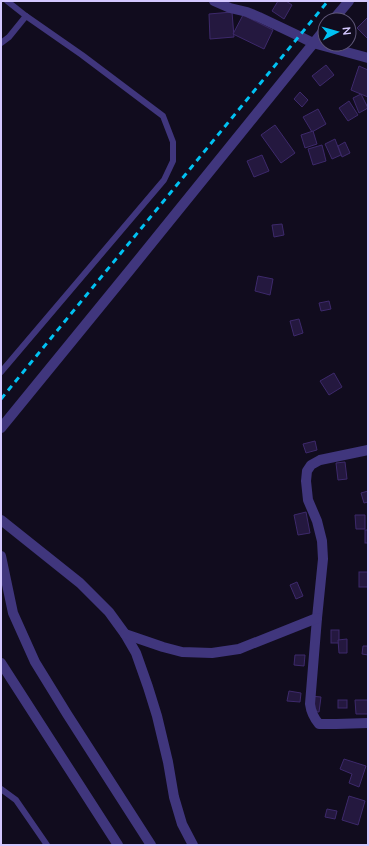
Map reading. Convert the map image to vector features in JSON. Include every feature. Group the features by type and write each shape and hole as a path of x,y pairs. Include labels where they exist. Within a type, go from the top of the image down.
{"street":[{"path":"214,1 230,8 247,12 313,43 368,58"},
{"path":"340,12 349,1"},
{"path":"1,428 317,38"},
{"path":"368,450 320,460 311,465 307,471 306,481 308,500 317,522 322,541 324,559 316,618 310,704 311,712 319,724 368,723"},
{"path":"1,520 80,583 109,612 126,634 136,653 148,687 157,716 168,762 174,797 182,824 193,845"},
{"path":"1,556 13,613 35,662 66,714 151,845"},
{"path":"126,634 182,652 212,653 239,649 316,618"},
{"path":"1,663 118,845"}],"lane":[{"path":"1,372 164,180 173,161 173,142 163,116 7,1"},
{"path":"1,43 9,37 26,16"},
{"path":"1,789 16,800 47,845"}],"building":[{"path":"278,1 286,1 292,5 284,19 272,11"},
{"path":"232,12 234,37 210,39 209,14"},
{"path":"243,15 273,30 264,49 233,34"},
{"path":"368,17 367,38 357,28"},
{"path":"326,65 334,75 320,86 312,76"},
{"path":"359,66 368,70 368,97 351,90"},
{"path":"300,92 308,100 302,107 294,99"},
{"path":"361,94 368,108 359,113 353,98"},
{"path":"349,101 358,115 348,121 339,108"},
{"path":"318,109 326,124 312,132 303,117"},
{"path":"275,125 295,153 281,163 261,135"},
{"path":"313,131 317,144 305,148 301,135"},
{"path":"335,139 341,155 332,159 325,144"},
{"path":"345,142 350,153 342,157 338,146"},
{"path":"322,145 326,161 313,165 308,149"},
{"path":"262,155 269,171 254,177 247,161"},
{"path":"282,224 284,235 274,237 272,225"},
{"path":"258,276 273,279 270,295 255,291"},
{"path":"329,301 331,309 321,311 319,303"},
{"path":"299,319 303,333 294,336 290,321"},
{"path":"334,373 342,387 329,395 320,381"},
{"path":"315,441 317,450 306,453 303,444"},
{"path":"345,462 347,479 338,480 336,463"},
{"path":"368,491 368,502 364,503 361,493"},
{"path":"306,512 310,533 298,535 294,515"},
{"path":"355,515 365,515 365,529 356,529"},
{"path":"365,530 368,530 368,543 365,543"},
{"path":"359,572 368,572 368,587 359,587"},
{"path":"297,582 303,596 296,599 290,585"},
{"path":"331,630 339,630 339,643 331,643"},
{"path":"347,639 347,653 339,653 338,640"},
{"path":"363,646 368,646 368,655 362,654"},
{"path":"295,655 305,655 304,666 294,665"},
{"path":"289,691 301,693 300,702 287,701"},
{"path":"310,696 321,697 319,712 309,711"},
{"path":"338,700 347,700 347,708 338,708"},
{"path":"355,700 368,700 368,714 356,714"},
{"path":"344,759 366,766 359,787 349,783 352,774 340,769"},
{"path":"349,796 365,801 358,825 342,820"},
{"path":"327,809 337,811 335,819 325,817"}],"railway":[{"path":"1,399 328,1"}]}
